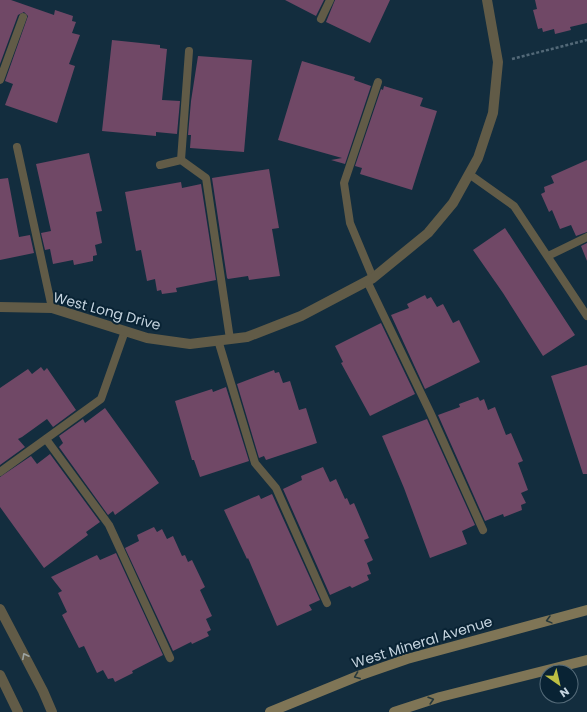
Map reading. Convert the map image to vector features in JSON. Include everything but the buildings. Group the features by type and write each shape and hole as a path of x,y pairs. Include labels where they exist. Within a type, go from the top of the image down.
{"main road":[{"name":"West Mineral Avenue","path":"270,712 358,676 407,659 587,610"},
{"path":"394,712 440,698 587,660"}],"street":[{"name":"West Long Drive","path":"0,307 52,308 147,338 190,344 247,337 301,316 370,280 428,233 453,203 478,158 493,113 498,62 487,0"},
{"path":"0,609 40,684 52,712"},
{"path":"0,676 18,712"}],"lane":[{"path":"321,19 330,0"},
{"path":"0,80 23,17"},
{"path":"181,160 190,51"},
{"path":"378,82 344,183 350,223 370,280 483,530"},
{"path":"17,147 52,308"},
{"path":"160,165 181,160 206,178 230,339"},
{"path":"469,174 514,206 587,316"},
{"path":"548,256 587,237"},
{"path":"0,472 101,399 125,331"},
{"path":"218,340 255,463 276,488 327,603"},
{"path":"46,439 109,526 170,658"}],"path":[{"path":"498,62 587,40"}]}
